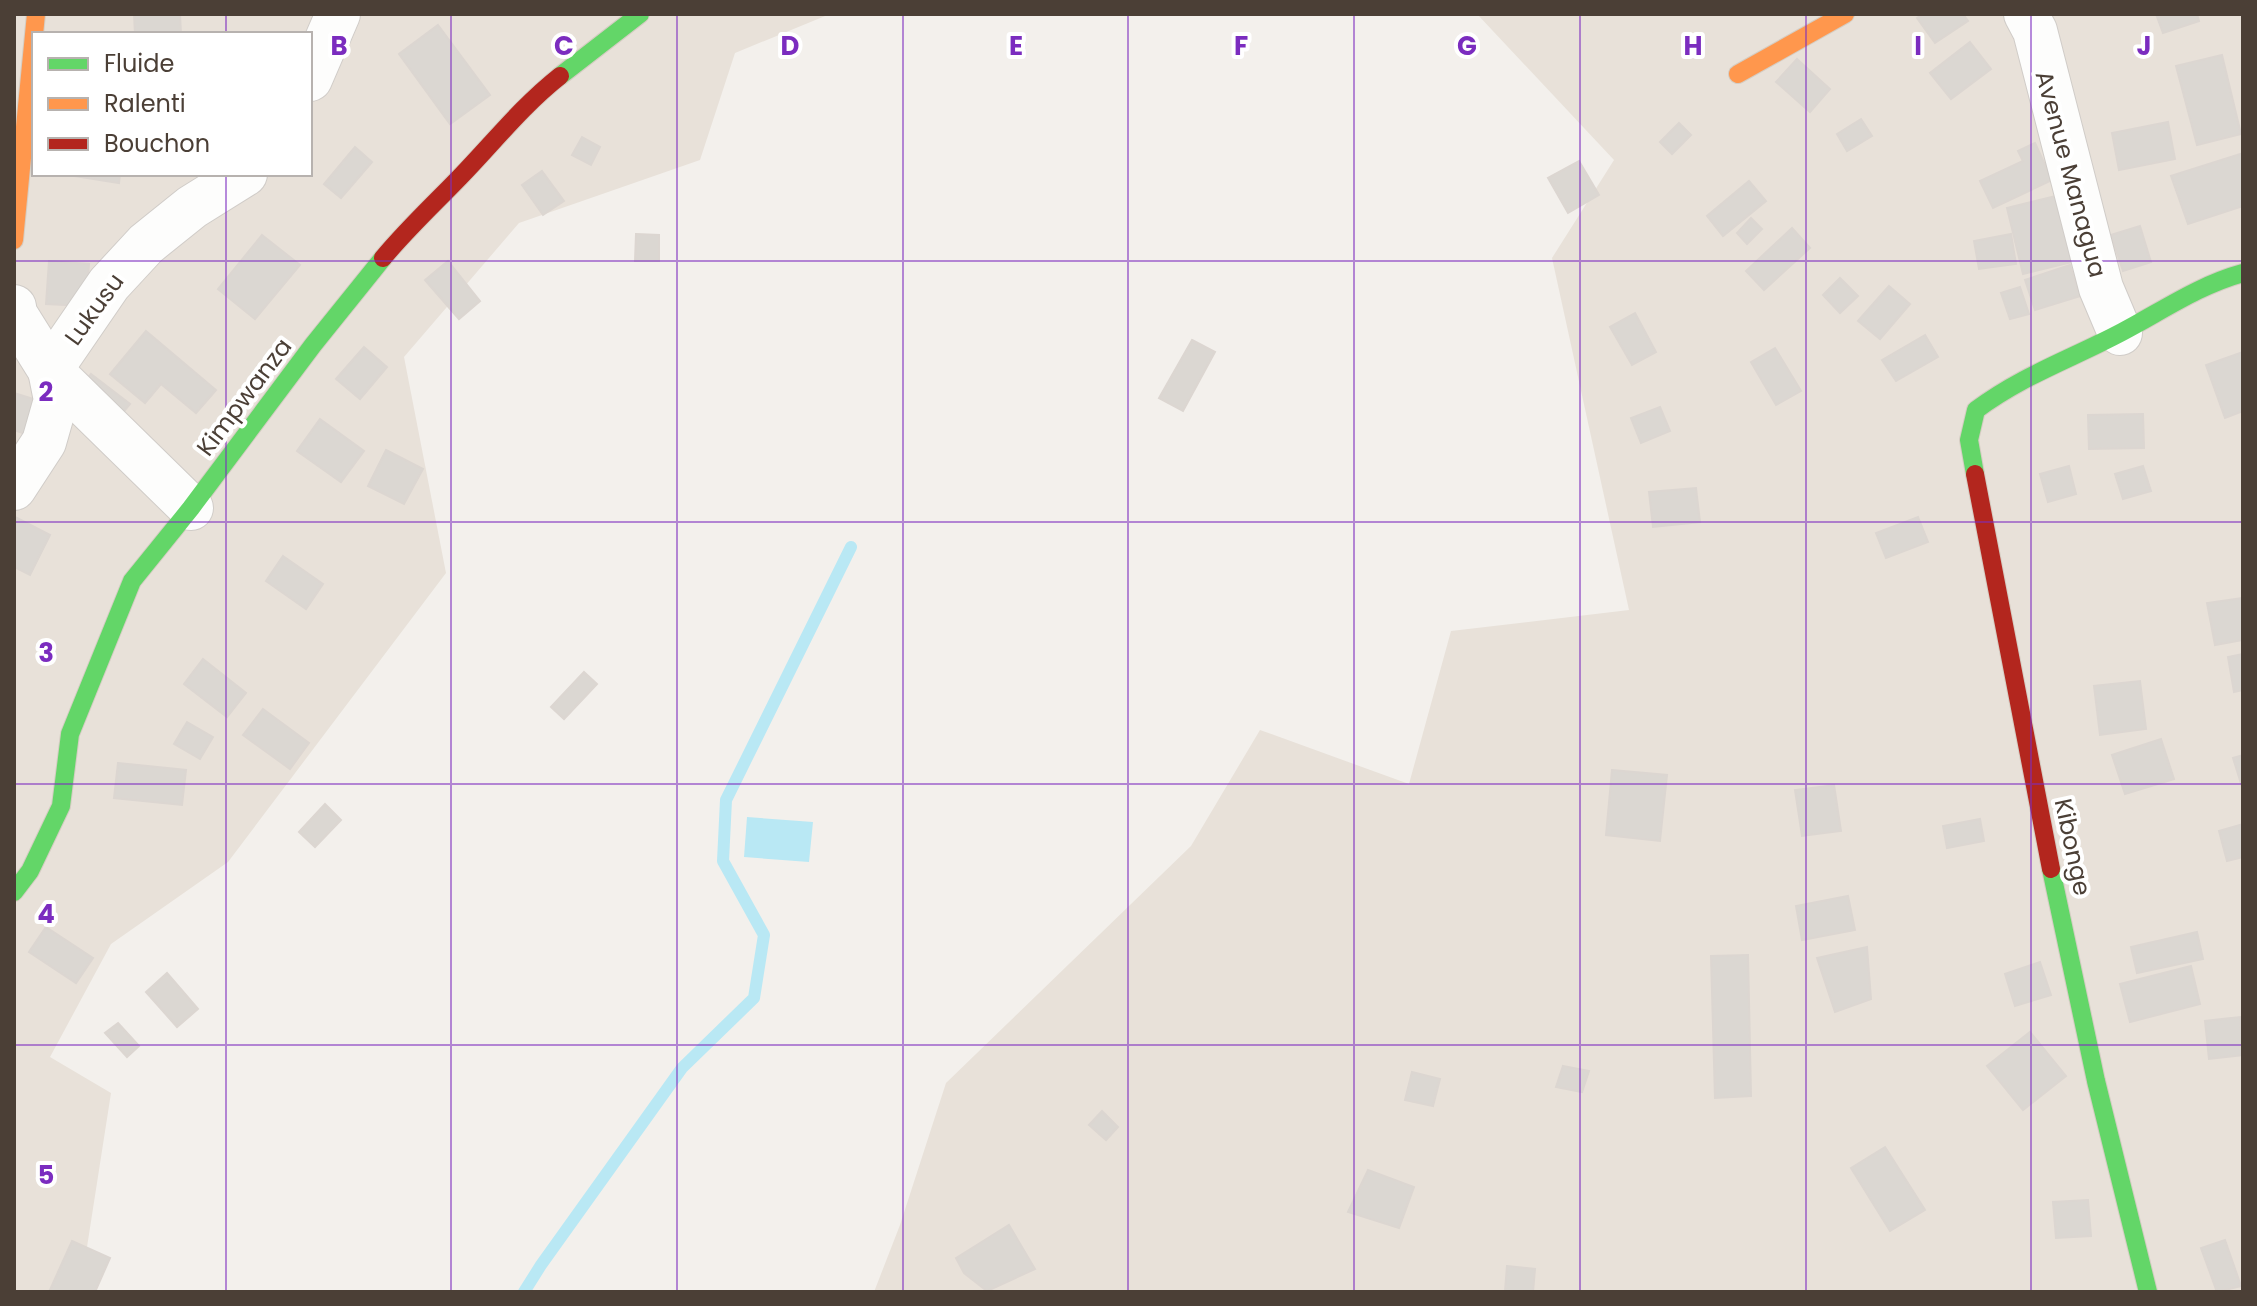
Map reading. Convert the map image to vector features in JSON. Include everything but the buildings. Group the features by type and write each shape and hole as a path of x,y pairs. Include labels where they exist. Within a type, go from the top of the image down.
{"street":[{"path":"312,74 338,14"},
{"name":"Kimpwanza","path":"14,892 30,871 61,806 70,734 132,581 313,345 403,234 533,97 640,14"},
{"path":"1738,74 1845,14"},
{"name":"Avenue Managua","path":"2026,14 2035,31 2101,288 2120,333"},
{"path":"14,240 32,55"},
{"name":"Lukusu","path":"14,488 44,442 56,400 50,370 109,284 146,244 192,207 242,176"},
{"path":"2120,333 2215,281 2243,273"},
{"path":"14,307 15,314 50,370 191,508"},
{"name":"Kibonge","path":"2120,333 2007,387 1976,410 1969,440 2081,1008 2148,1292"}],"shaded area":[{"path":"14,14 830,14 735,53 700,160 519,223 404,357 446,573 228,862 111,944 50,1057 111,1093 80,1292 14,1292"},
{"path":"1477,14 2243,14 2243,1292 874,1292 900,1225 946,1083 1191,846 1260,730 1409,784 1451,631 1629,610 1552,258 1614,160"}],"water":[{"path":"747,817 813,822 809,862 744,857"}],"waterway":[{"path":"524,1292 682,1068 754,998 764,935 723,861 726,800 851,547"}],"traffic: fast":[{"path":"560,76 640,14"},
{"path":"14,892 30,871 61,806 70,734 132,581 383,258"},
{"path":"1975,474 1969,440 1976,410 2029,377 2122,332 2196,291 2243,273"},
{"path":"2051,869 2096,1081 2148,1292"}],"traffic: slow":[{"path":"34,32 36,14"},
{"path":"1738,74 1845,14"},
{"path":"14,240 32,55"}],"traffic: jam":[{"path":"383,258 520,112 560,76"},
{"path":"1975,474 2051,869"}]}
